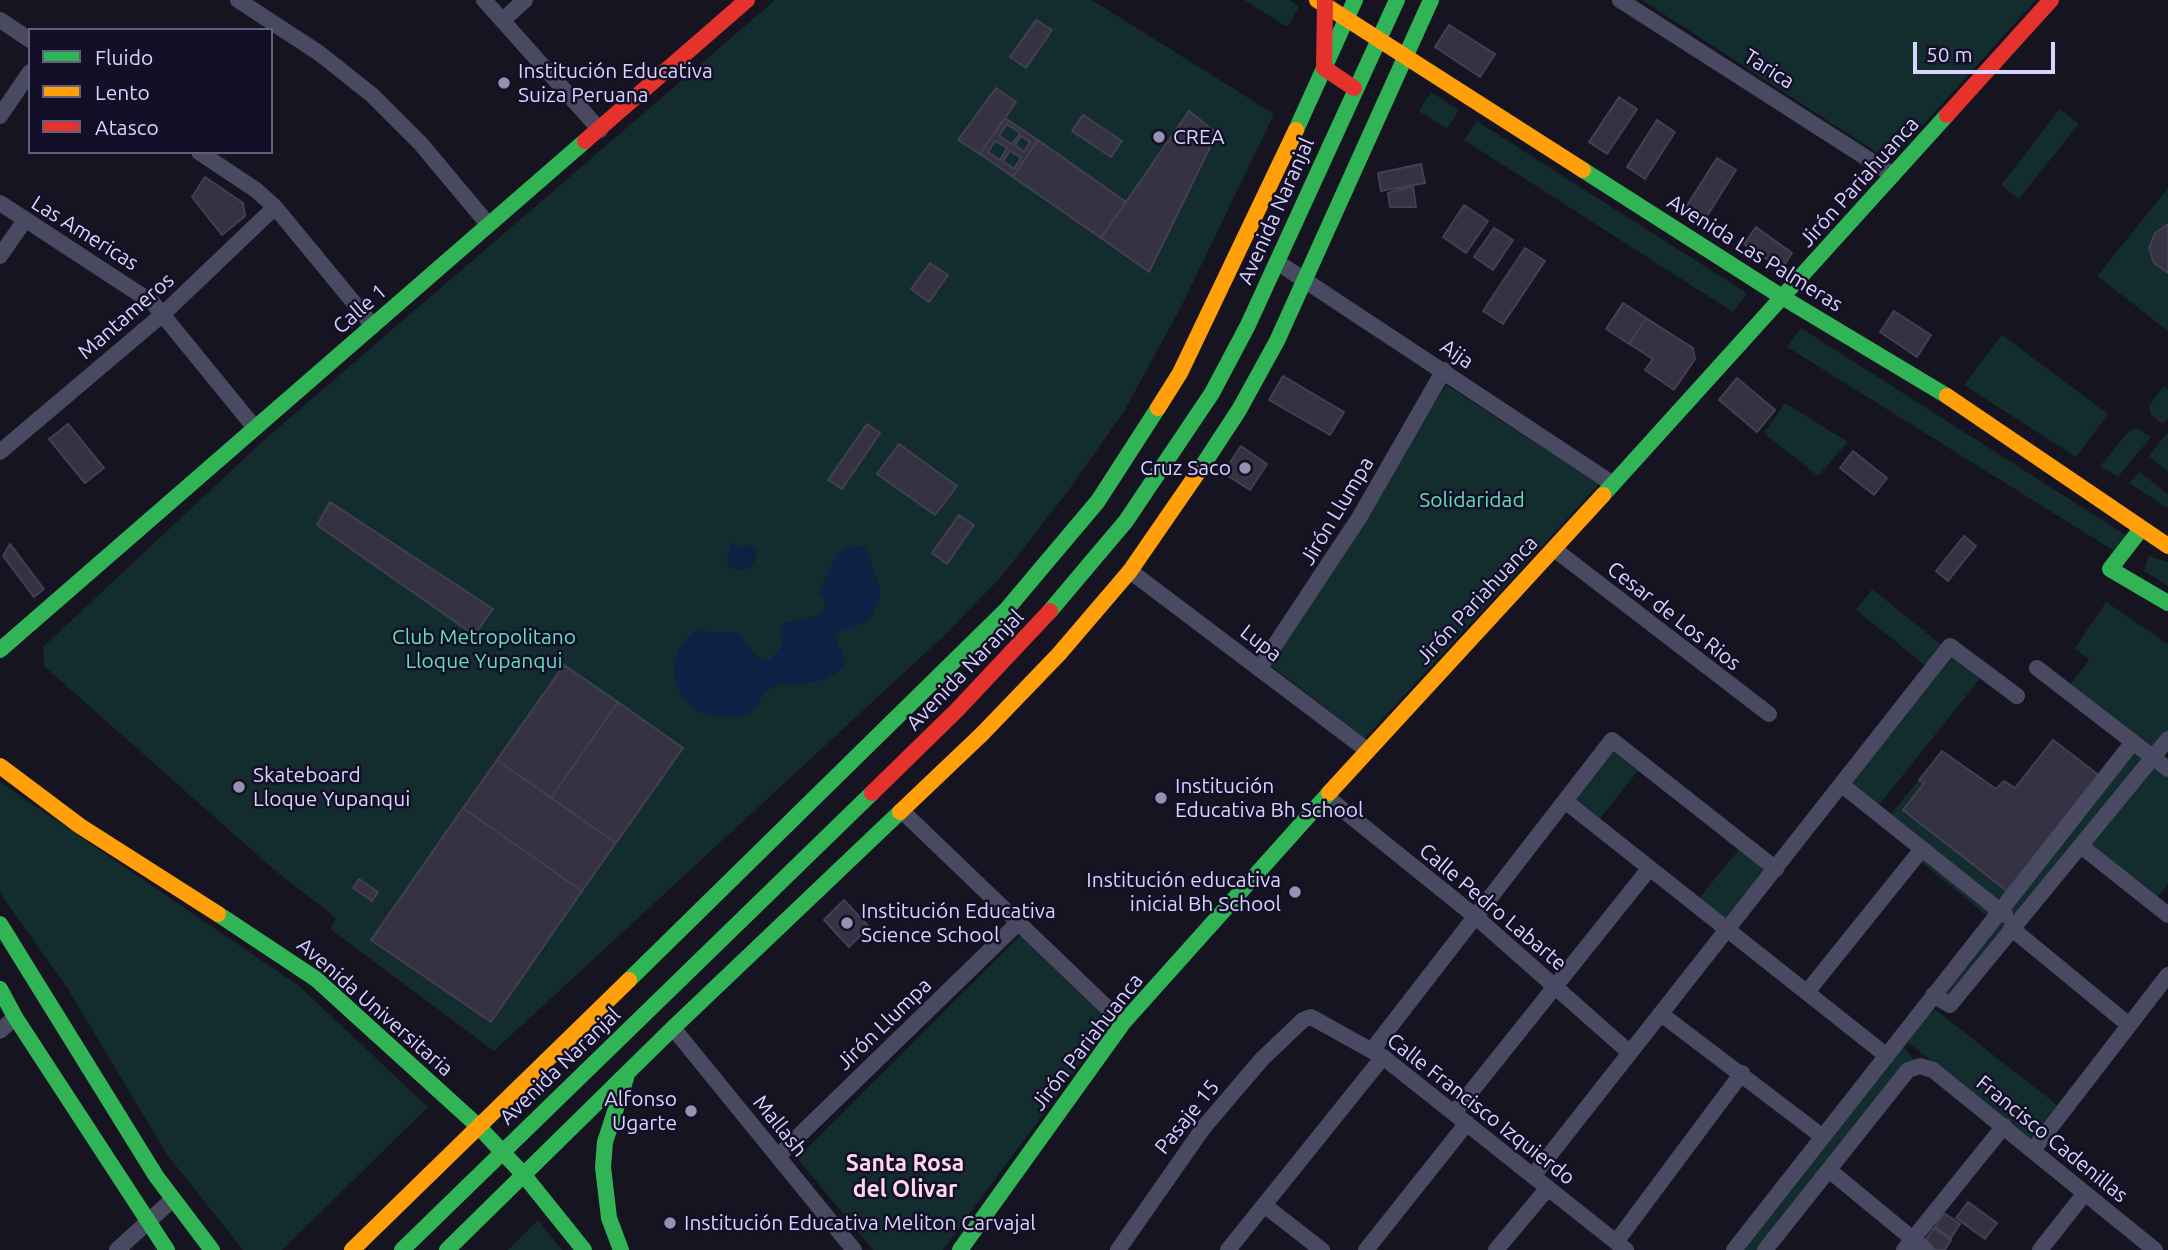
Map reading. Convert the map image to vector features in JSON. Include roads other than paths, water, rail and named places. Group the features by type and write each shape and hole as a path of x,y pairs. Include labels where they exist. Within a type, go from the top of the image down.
{"main road":[{"name":"Calle 1","path":"0,650 747,0"},
{"name":"Avenida Naranjal","path":"352,1250 942,676 1007,609 1098,501 1180,373 1240,252 1355,0"},
{"name":"Avenida Naranjal","path":"402,1250 957,710 1033,631 1126,521 1165,467 1212,393 1277,262 1354,88 1397,0"},
{"path":"447,1250 673,1028 982,734 1059,654 1129,570 1191,484 1239,410 1277,341 1431,0"},
{"name":"Jirón Pariahuanca","path":"960,1250 1123,1023 1367,750 1554,549 2051,0"},
{"name":"Avenida Naranjal","path":"1322,1 1324,68"},
{"name":"Avenida Las Palmeras","path":"1322,1 1346,19 1782,297 1953,400 2168,546"},
{"path":"1324,68 1354,88"},
{"path":"2141,528 2110,569 2168,603"},
{"name":"Avenida Universitaria","path":"0,766 80,825 288,958 322,985 503,1151 584,1250"},
{"path":"0,924 156,1176 212,1250"},
{"path":"0,989 15,1017 167,1250"},
{"path":"621,1250 608,1218 603,1167 614,1110 629,1071"}],"street":[{"path":"238,0 320,53 372,94 421,144 488,223"},
{"path":"484,0 600,130"},
{"path":"503,20 525,0"},
{"name":"Tarica","path":"1620,0 1894,175"},
{"path":"0,20 28,39"},
{"path":"0,116 28,75"},
{"path":"202,154 275,207 373,326"},
{"name":"Las Americas","path":"0,203 141,293 163,314 254,428"},
{"name":"Mantameros","path":"0,452 163,314 275,207"},
{"path":"0,256 25,220"},
{"name":"Aija","path":"1277,262 1613,484"},
{"name":"Jirón Llumpa","path":"1259,669 1359,519 1444,370"},
{"name":"Cesar de Los Rios","path":"1554,549 1686,653 1769,714"},
{"name":"Lupa","path":"1129,570 1367,750"},
{"path":"1533,1176 1950,646 2017,696"},
{"path":"2038,668 2168,769"},
{"path":"1933,995 1950,1006 2013,925 2168,739"},
{"path":"1228,1250 1378,1054 1476,917 1612,740 1776,869"},
{"path":"1734,1250 2133,742"},
{"path":"1842,785 1999,910 2129,1025"},
{"name":"Calle Pedro Labarte","path":"1327,797 1476,917 1630,1053"},
{"path":"1564,802 1887,1056"},
{"path":"902,811 1123,1023"},
{"path":"2081,846 2168,915"},
{"path":"1807,992 1922,849"},
{"path":"1454,1113 1557,988 1649,869"},
{"name":"Jirón Llumpa","path":"778,1156 1019,922"},
{"path":"2033,1150 2168,975"},
{"path":"1661,1014 1823,1137"},
{"path":"0,1031 15,1017"},
{"name":"Calle Francisco Izquierdo","path":"1303,1020 1311,1017 1378,1054 1621,1246"},
{"name":"Pasaje 15","path":"1122,1249 1204,1127 1262,1059 1303,1020"},
{"name":"Mallash","path":"673,1028 854,1250"},
{"name":"Francisco Cadenillas","path":"1829,1170 1908,1070 1920,1066 1933,1070 2155,1250"},
{"path":"1621,1246 1742,1073"},
{"path":"1366,1250 1467,1123"},
{"path":"1765,1250 1829,1170 1914,1247 2004,1126"},
{"path":"1496,1250 1548,1188"},
{"path":"2040,1250 2085,1193"},
{"path":"117,1250 173,1199"},
{"path":"1264,1205 1322,1250"}],"water":[{"path":"730,542 742,547 752,544 757,551 754,564 743,571 730,568 726,559 730,554"},
{"path":"851,545 864,546 880,588 880,599 870,619 834,635 845,661 844,667 827,679 799,685 778,684 764,694 752,712 740,717 713,716 699,712 685,701 678,689 673,669 678,653 689,635 696,631 739,633 760,659 772,659 782,645 780,629 784,623 822,615 826,604 819,594 820,590 838,553"}],"place":[{"name":"Institución Educativa Suiza Peruana","path":"504,83"},
{"name":"CREA","path":"1159,137"},
{"name":"Cruz Saco","path":"1245,468"},
{"name":"Skateboard Lloque Yupanqui","path":"239,787"},
{"name":"Institución Educativa Bh School","path":"1161,798"},
{"name":"Institución educativa inicial Bh School","path":"1295,892"},
{"name":"Institución Educativa Science School","path":"847,923"},
{"name":"Alfonso Ugarte","path":"691,1111"},
{"name":"Institución Educativa Meliton Carvajal","path":"670,1223"}],"district":[{"name":"Santa Rosa del Olivar","path":"905,1176"}],"park label":[{"name":"Solidaridad","path":"1472,500"},
{"name":"Club Metropolitano Lloque Yupanqui","path":"484,649"}]}
